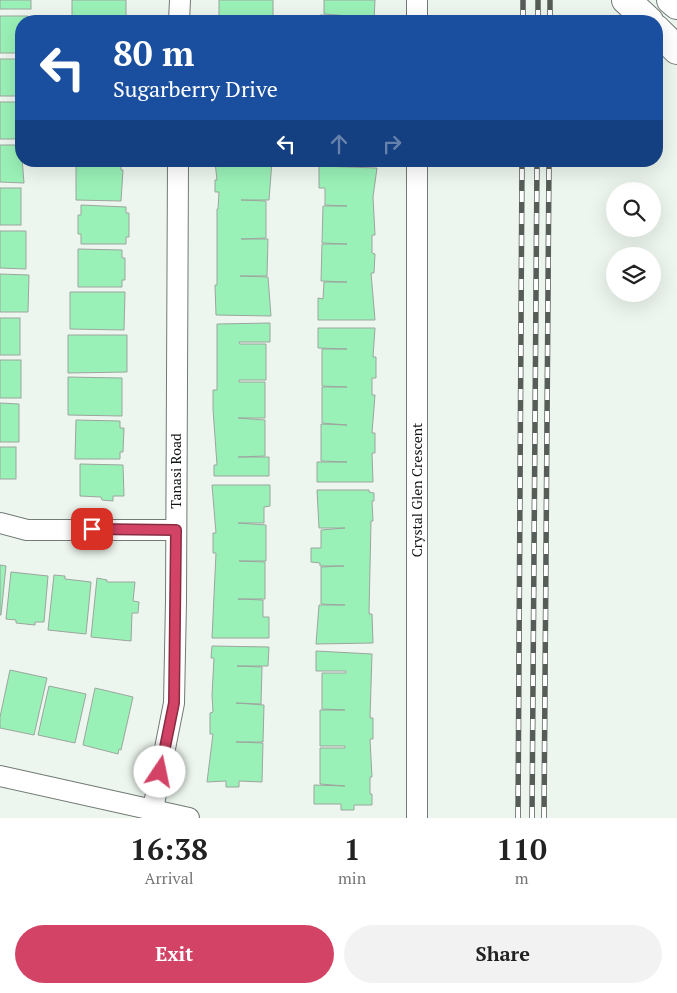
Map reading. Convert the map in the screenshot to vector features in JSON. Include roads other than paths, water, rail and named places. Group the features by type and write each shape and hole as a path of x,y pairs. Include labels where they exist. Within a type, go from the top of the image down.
{"main road":[{"path":"626,0 642,15"},
{"path":"671,0 677,5"},
{"path":"663,36 677,50"}],"street":[{"path":"180,0 180,15"},
{"path":"417,0 417,15"},
{"name":"Tanasi Road","path":"153,809 174,703 178,167"},
{"name":"Crystal Glen Crescent","path":"417,167 417,818"},
{"path":"0,523 27,530 176,530"},
{"path":"0,776 189,818"}],"railway":[{"path":"523,0 523,15"},
{"path":"538,0 538,15"},
{"path":"550,0 550,15"},
{"path":"518,818 522,167"},
{"path":"532,818 537,167"},
{"path":"544,818 549,167"}]}
